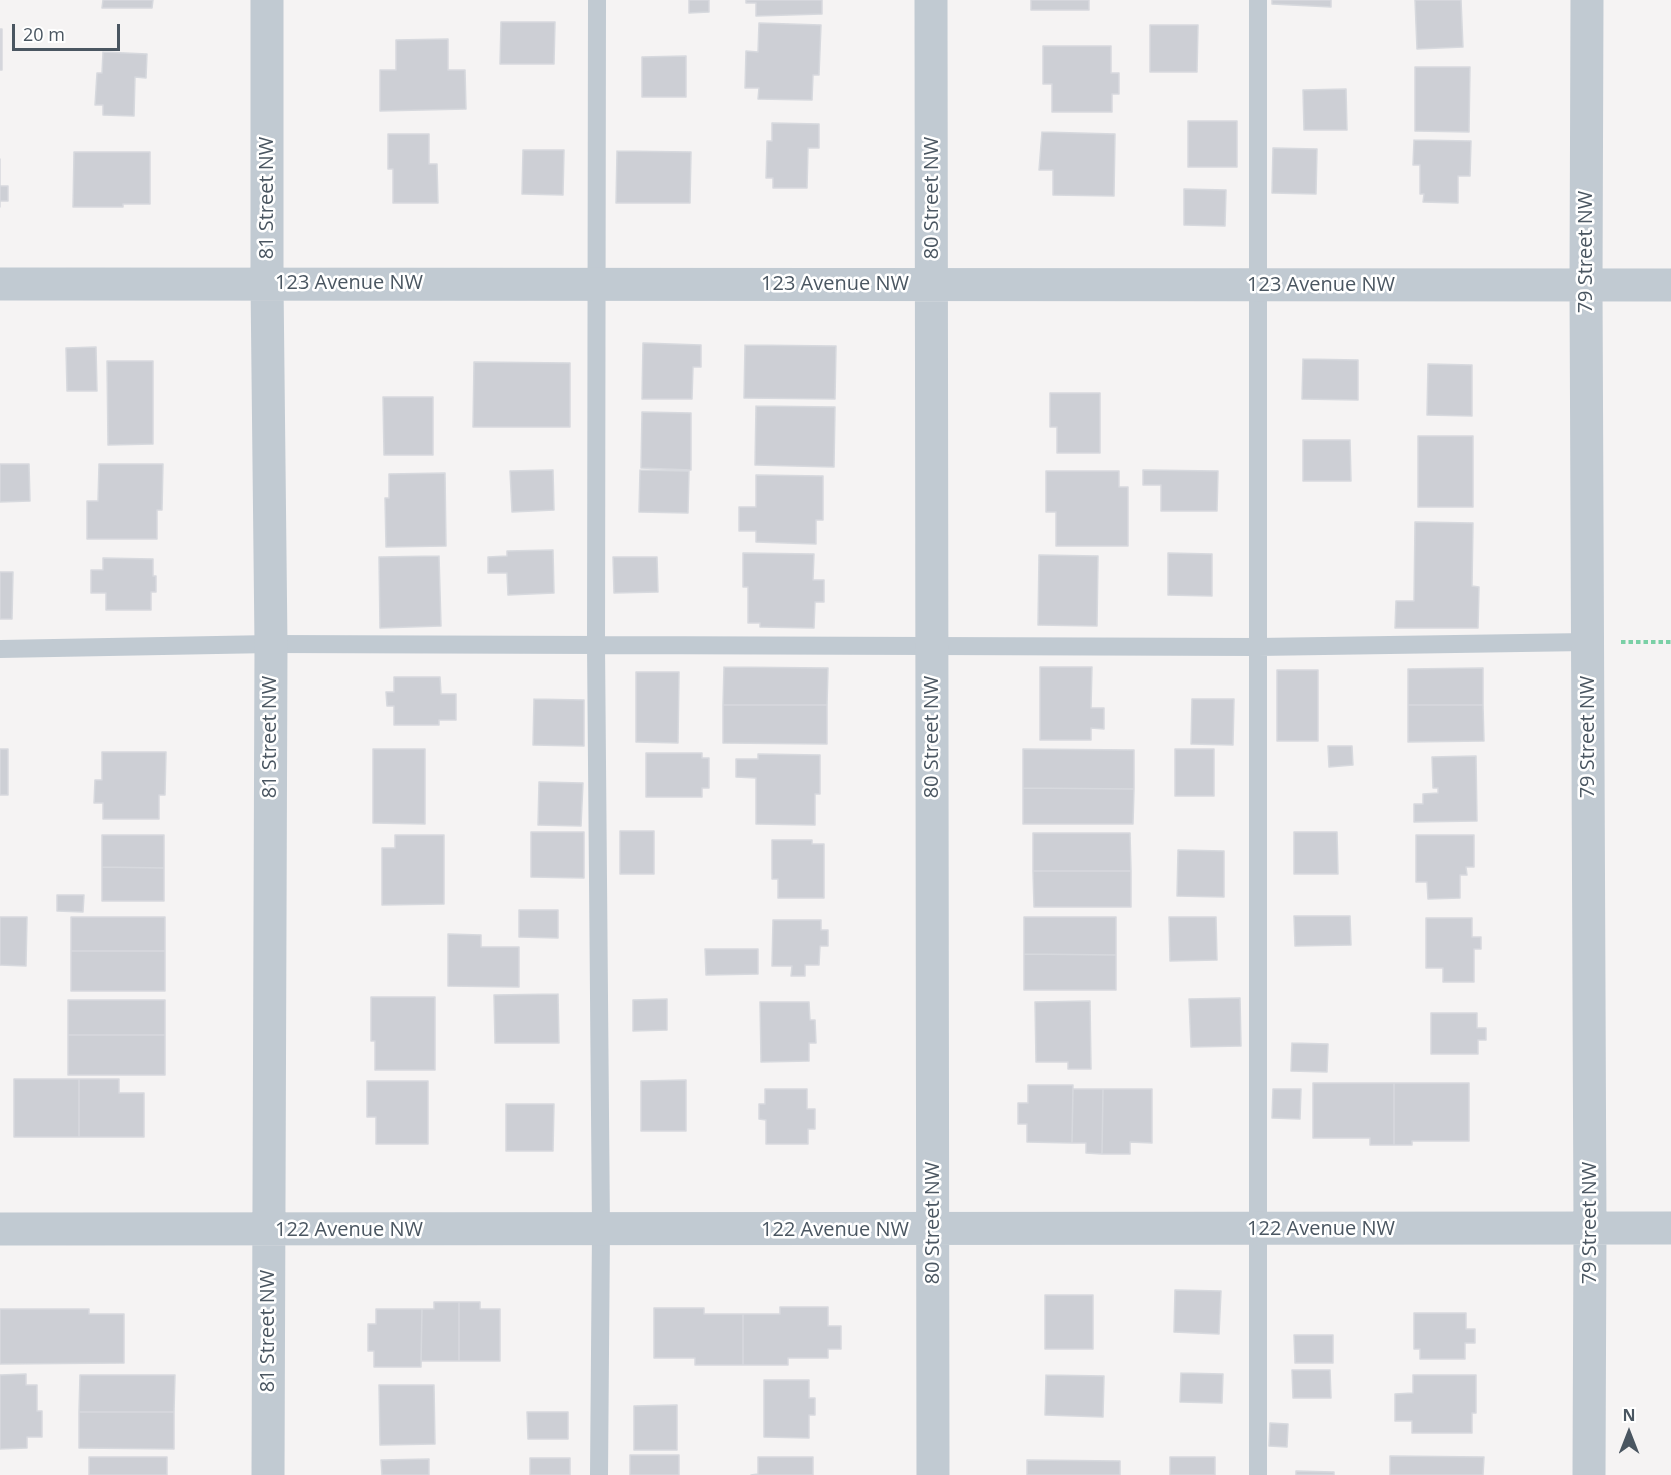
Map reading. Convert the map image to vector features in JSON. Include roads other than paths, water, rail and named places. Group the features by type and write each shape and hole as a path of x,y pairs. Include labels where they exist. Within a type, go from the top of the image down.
{"street":[{"name":"81 Street NW","path":"267,0 271,644 268,1475"},
{"name":"80 Street NW","path":"932,0 933,1475"},
{"name":"79 Street NW","path":"1587,0 1589,1475"},
{"name":"123 Avenue NW","path":"0,284 1671,285"},
{"name":"122 Avenue NW","path":"0,1229 1671,1228"}],"lane":[{"path":"597,0 596,646 601,1230 599,1475"},
{"path":"1258,0 1258,1475"},
{"path":"0,649 271,644 1258,647 1587,642"}]}
